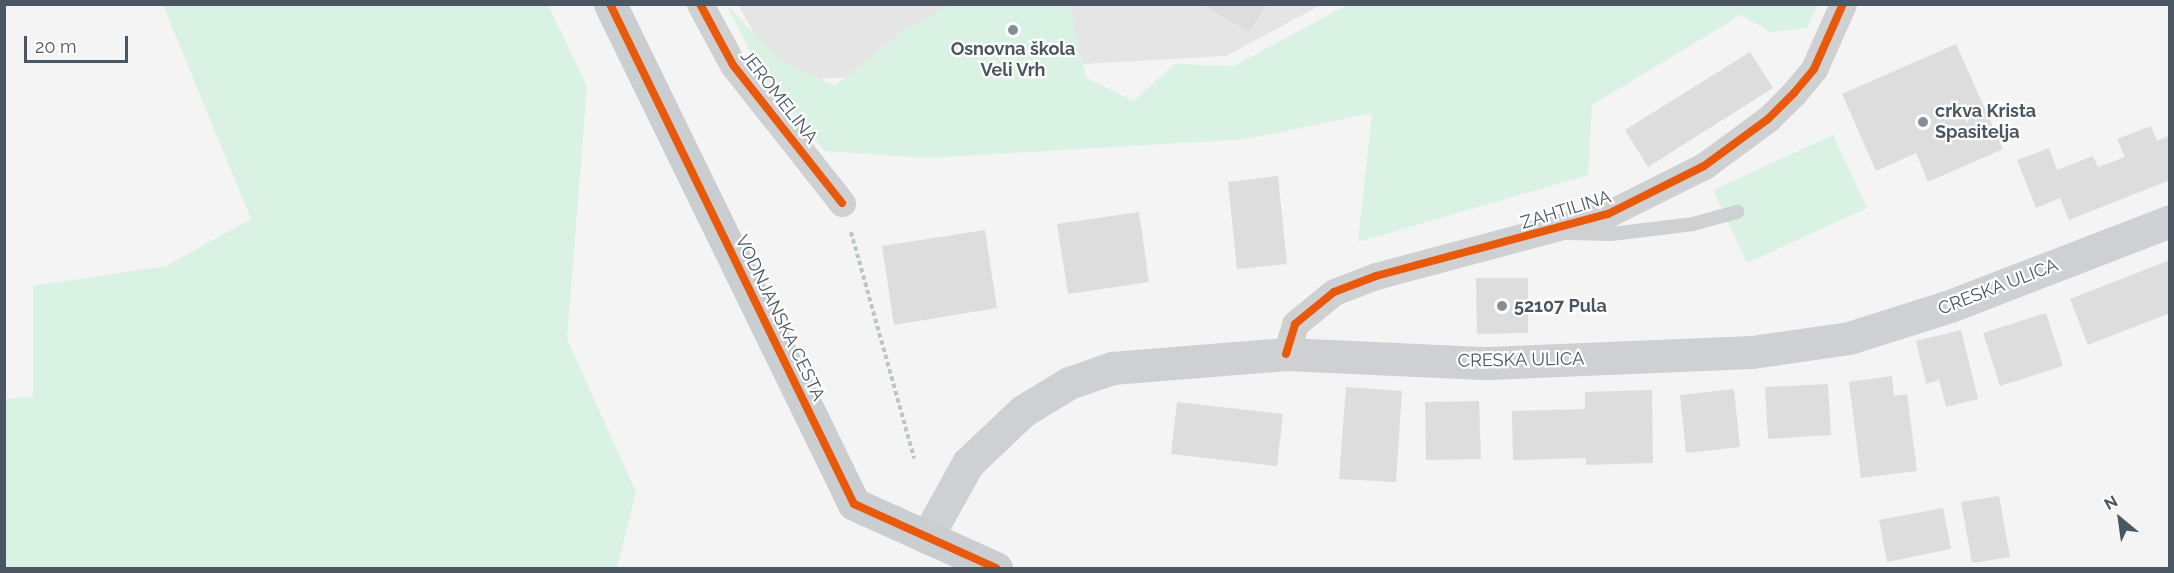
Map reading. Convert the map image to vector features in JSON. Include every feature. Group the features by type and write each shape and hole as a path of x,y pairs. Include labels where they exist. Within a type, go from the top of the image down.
{"main road":[{"name":"VODNJANSKA CESTA","path":"610,4 854,504 996,568"},
{"name":"CRESKA ULICA","path":"927,537 968,463 1023,411 1069,383 1149,363 1286,354 1488,363 1752,352 1849,338 1950,306 2169,221"}],"street":[{"name":"JEROMELINA","path":"700,4 733,65 842,203"},
{"name":"ZAHTILINA","path":"1286,354 1295,324 1334,292 1376,276 1559,230 1643,200 1704,166 1768,119 1814,69 1843,4"}],"lane":[{"path":"1559,230 1572,235 1612,234 1693,224 1737,212"}],"path":[{"path":"842,203 914,458"}],"shaded area":[{"name":"Osnovna škola Veli Vrh","path":"738,5 1321,5 1226,56 782,81"}],"green space":[{"path":"726,4 780,61 835,86 898,34 949,5 1069,5 1086,78 1134,101 1174,64 1234,66 1347,5 1818,5 1807,28 1770,32 1741,15 1592,105 1588,175 1358,242 1372,113 1247,139 927,158 825,151 768,86"},
{"path":"163,5 548,5 587,86 567,339 636,492 617,568 5,568 5,399 33,397 33,286 166,266 251,219"},
{"path":"1833,135 1867,208 1747,263 1713,190"}],"building":[{"path":"1202,4 1267,4 1249,32"},
{"name":"crkva Krista Spasitelja","path":"1956,44 2003,149 1928,182 1916,153 1876,171 1842,94"},
{"path":"1750,52 1773,88 1648,167 1625,130"},
{"path":"2151,126 2157,141 2170,135 2170,180 2069,220 2060,198 2036,208 2017,160 2049,148 2057,170 2093,156 2098,167 2125,157 2117,139"},
{"path":"1278,176 1287,264 1237,269 1228,182"},
{"path":"1139,212 1149,282 1068,294 1057,224"},
{"path":"985,230 997,308 894,325 882,246"},
{"path":"2170,260 2170,313 2088,345 2070,299"},
{"name":"52107 Pula","path":"1476,278 1528,278 1528,333 1477,334"},
{"path":"2046,313 2063,366 2000,386 1983,333"},
{"path":"1961,330 1978,399 1946,407 1939,380 1926,384 1916,341"},
{"path":"1892,376 1894,396 1907,394 1917,471 1861,478 1849,382"},
{"path":"1828,384 1831,435 1768,439 1765,387"},
{"path":"1346,387 1402,391 1396,482 1339,479"},
{"path":"1734,389 1740,447 1686,453 1680,395"},
{"path":"1652,390 1653,463 1586,465 1586,458 1513,460 1512,411 1585,409 1585,392"},
{"path":"1479,401 1481,459 1426,460 1425,402"},
{"path":"1177,402 1283,414 1277,466 1171,454"},
{"path":"1999,496 2010,557 1972,563 1961,502"},
{"path":"1943,508 1951,549 1887,562 1879,520"}],"cycle path":[{"path":"610,4 854,504 996,568"},
{"path":"700,4 733,65 842,203"},
{"path":"1286,354 1295,324 1334,292 1376,276 1608,214 1704,166 1768,119 1794,93 1814,69 1843,4"}],"place":[{"name":"Osnovna škola Veli Vrh","path":"1013,30"},
{"name":"crkva Krista Spasitelja","path":"1923,122"},
{"name":"52107 Pula","path":"1502,306"}]}
